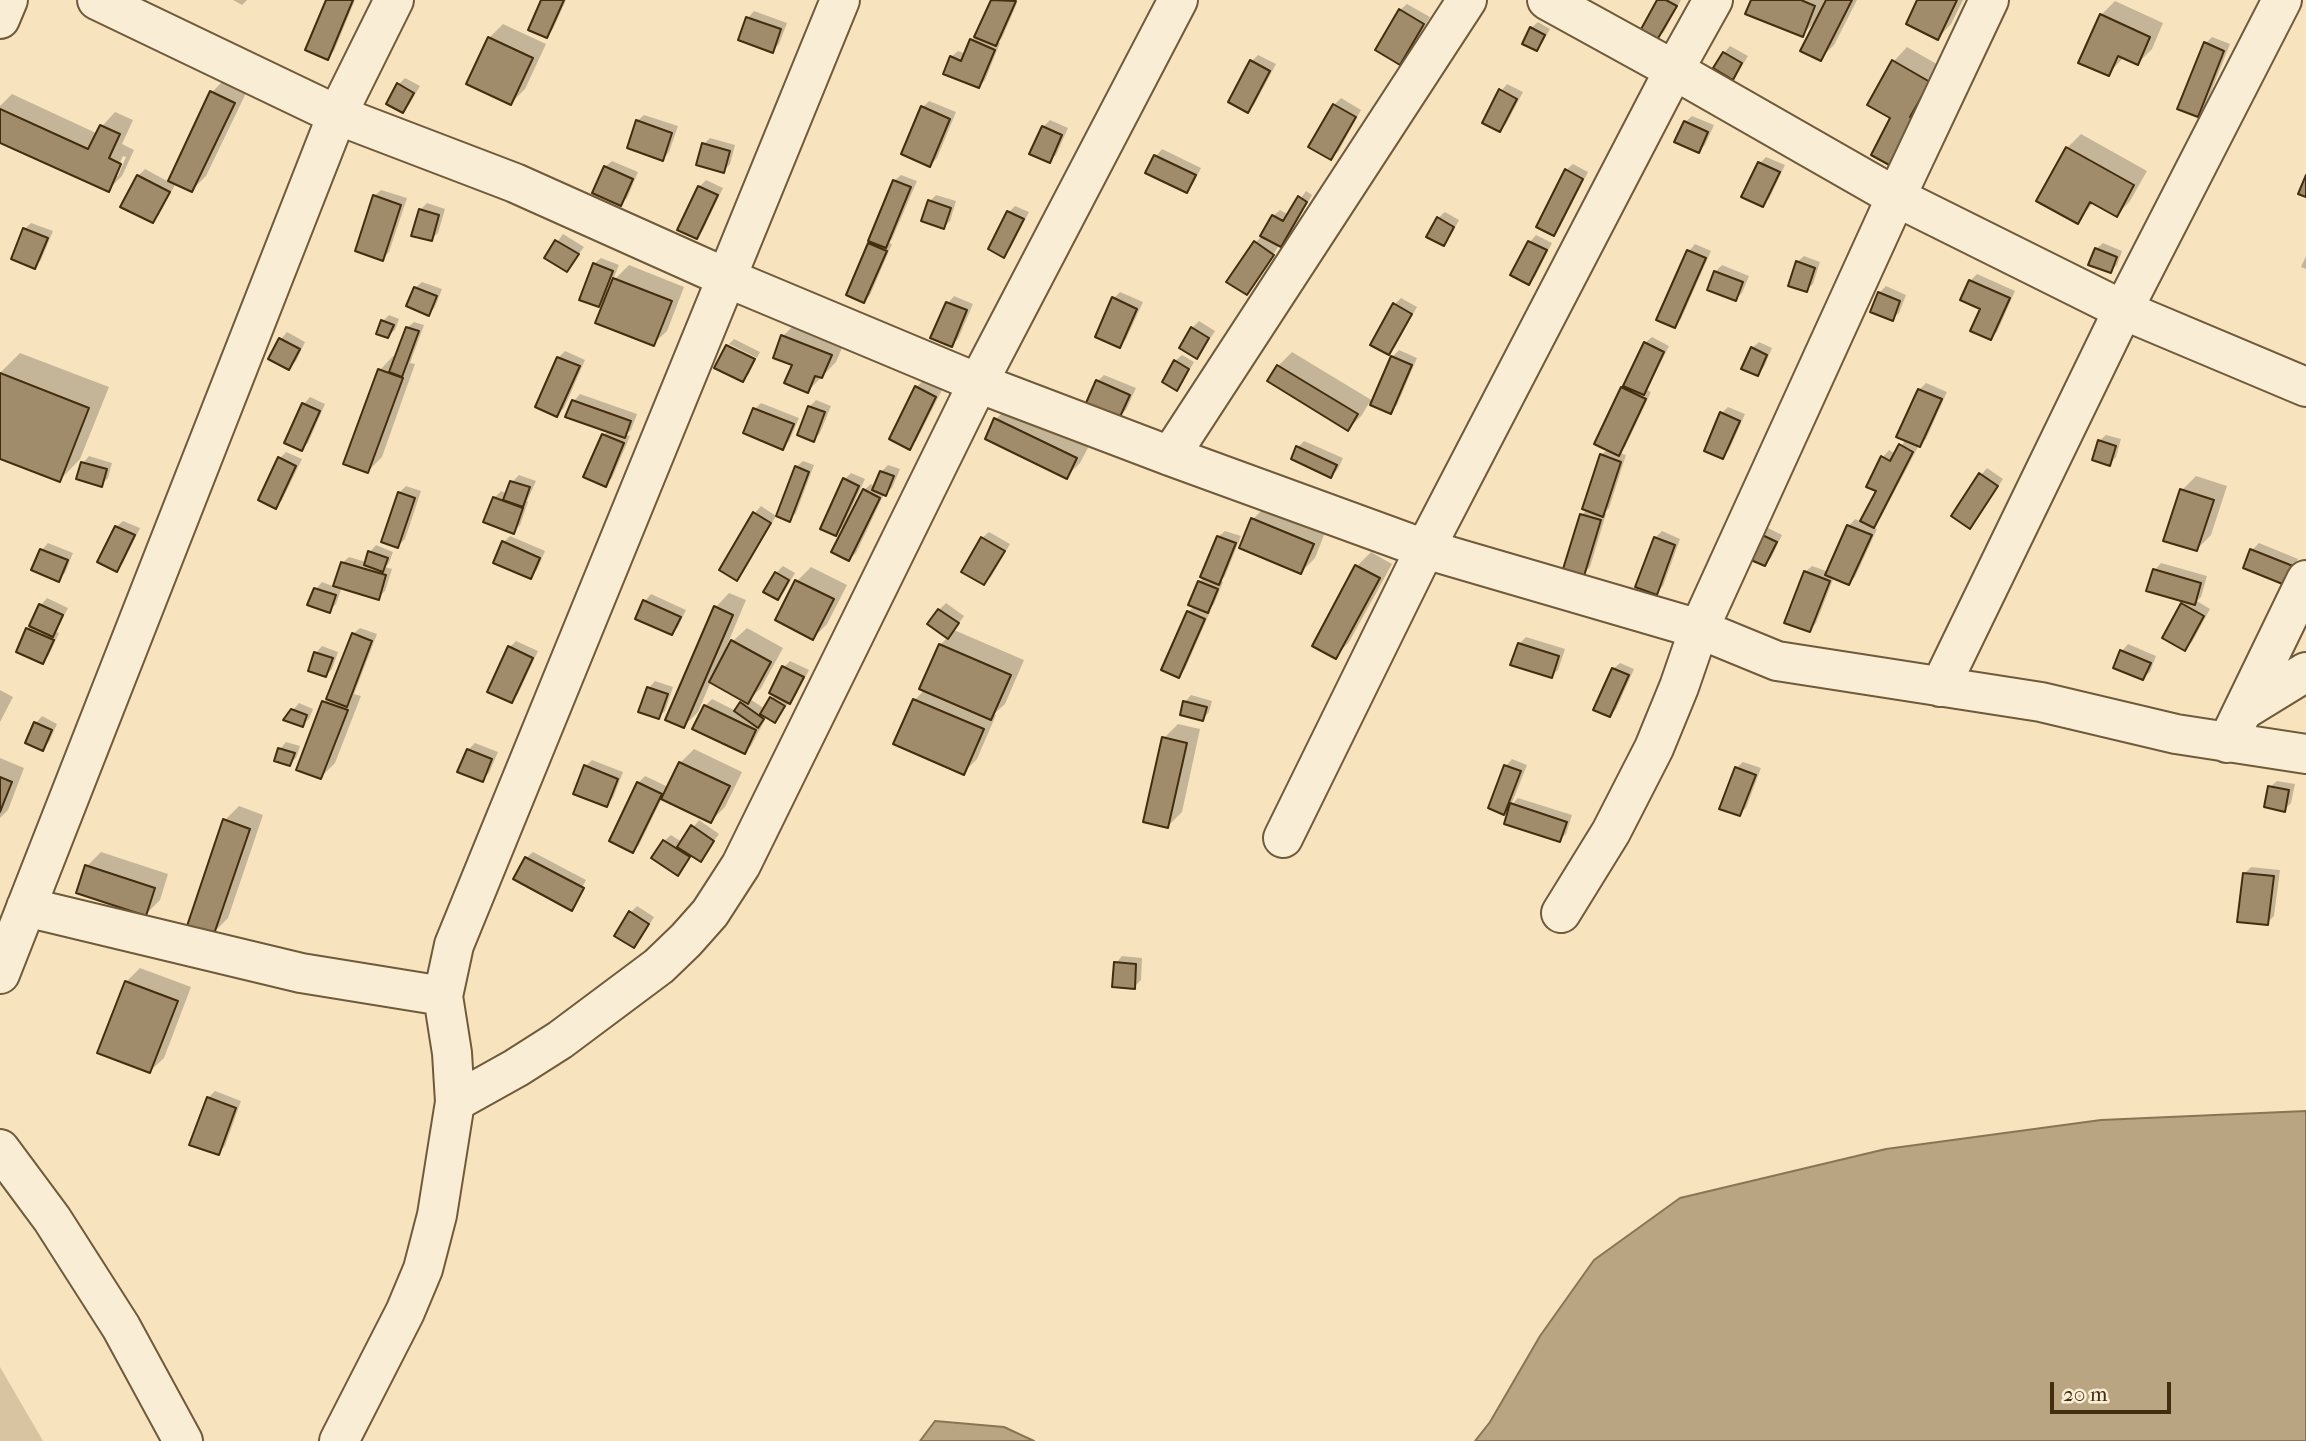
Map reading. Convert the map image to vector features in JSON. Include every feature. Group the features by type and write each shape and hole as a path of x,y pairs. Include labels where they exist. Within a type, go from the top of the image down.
{"street":[{"path":"0,19 8,0"},
{"path":"97,0 337,115 515,183 727,278 978,383 1425,549 1699,629 1777,661 2041,702 2142,727 2236,727 2306,754"},
{"path":"0,974 337,115 394,0"},
{"path":"339,1441 405,1312 423,1269 438,1214 455,1101 452,1053 443,996 454,945 840,0"},
{"path":"455,1101 516,1068 560,1040 659,966 710,913 741,865 978,383 1178,0"},
{"path":"1170,456 1467,0"},
{"path":"1547,0 1896,197 2123,310 2306,387"},
{"path":"1283,838 1425,549 1713,0"},
{"path":"1561,912 1611,832 1654,748 1699,629 1989,0"},
{"path":"1940,687 2123,310 2282,0"},
{"path":"2236,727 2306,580"},
{"path":"2236,727 2306,671"},
{"path":"26,907 301,973 443,996"},
{"path":"0,1149 52,1219 121,1327 183,1441"}],"shaded area":[{"path":"2306,1111 2306,1441 1475,1441 1490,1422 1540,1336 1594,1260 1680,1198 1886,1149 2101,1120"},
{"path":"0,1367 43,1441 0,1441"},
{"path":"935,1421 1004,1427 1034,1441 920,1441"}],"building":[{"path":"326,0 353,0 328,60 305,50"},
{"path":"541,0 564,0 547,38 528,30"},
{"path":"991,0 1016,1 996,46 974,37"},
{"path":"1657,0 1666,0 1677,6 1657,40 1640,31"},
{"path":"1751,0 1801,0 1815,6 1803,37 1745,14"},
{"path":"1826,0 1852,0 1821,61 1800,51"},
{"path":"1917,0 1957,0 1938,40 1906,24"},
{"path":"1399,9 1424,24 1400,65 1375,50"},
{"path":"2100,14 2150,37 2138,65 2118,56 2109,76 2078,63"},
{"path":"746,17 781,29 773,53 738,40"},
{"path":"1530,27 1545,35 1537,51 1522,44"},
{"path":"488,37 533,58 511,105 466,84"},
{"path":"970,39 995,50 979,88 943,74 950,56 961,61"},
{"path":"2204,42 2224,51 2198,117 2177,109"},
{"path":"1723,52 1742,63 1733,80 1713,68"},
{"path":"1250,60 1270,71 1248,113 1228,102"},
{"path":"1892,60 1930,82 1910,117 1928,126 1902,172 1871,155 1890,118 1867,105"},
{"path":"397,83 414,93 403,113 386,104"},
{"path":"1499,89 1517,99 1500,132 1482,123"},
{"path":"210,91 235,103 192,192 168,181"},
{"path":"1333,104 1356,117 1331,160 1308,147"},
{"path":"921,106 950,119 930,167 901,154"},
{"path":"0,109 88,149 100,125 120,134 109,158 121,164 109,192 0,143"},
{"path":"636,120 672,133 663,161 627,148"},
{"path":"1684,121 1708,132 1699,153 1674,142"},
{"path":"1042,126 1062,135 1050,163 1029,154"},
{"path":"702,143 730,151 724,173 696,165"},
{"path":"2066,147 2134,185 2117,217 2090,202 2078,224 2036,201"},
{"path":"1154,155 1196,175 1187,193 1145,173"},
{"path":"1758,162 1780,172 1763,207 1741,197"},
{"path":"604,166 633,179 621,206 592,193"},
{"path":"1565,169 1583,179 1554,236 1536,227"},
{"path":"137,175 170,192 153,223 120,207"},
{"path":"2306,175 2306,197 2298,194"},
{"path":"893,180 911,187 886,248 868,241"},
{"path":"698,186 718,195 697,239 677,230"},
{"path":"373,195 401,205 383,261 355,251"},
{"path":"1298,196 1307,202 1281,247 1260,236 1272,215 1283,221"},
{"path":"928,200 951,208 944,229 921,221"},
{"path":"419,209 439,215 432,241 411,236"},
{"path":"1007,211 1024,219 1004,258 988,249"},
{"path":"1437,217 1454,227 1444,246 1426,237"},
{"path":"23,228 48,238 35,269 11,259"},
{"path":"555,240 579,254 567,272 544,258"},
{"path":"1254,241 1274,255 1247,295 1226,282"},
{"path":"1528,241 1547,250 1529,285 1510,275"},
{"path":"868,243 887,251 864,303 846,295"},
{"path":"2095,248 2117,257 2111,273 2088,265"},
{"path":"1687,250 1706,258 1675,328 1656,320"},
{"path":"1796,261 1815,268 1807,292 1788,286"},
{"path":"593,263 613,271 599,307 579,300"},
{"path":"1714,271 1743,282 1736,301 1707,290"},
{"path":"613,278 672,301 654,346 595,323"},
{"path":"1969,280 2010,298 1991,340 1970,331 1980,309 1960,300"},
{"path":"414,287 437,296 429,316 406,306"},
{"path":"1878,292 1900,301 1893,321 1870,312"},
{"path":"1112,297 1137,309 1120,348 1095,337"},
{"path":"946,302 967,310 952,347 930,338"},
{"path":"1393,303 1412,314 1389,355 1370,345"},
{"path":"381,320 394,325 388,338 376,334"},
{"path":"406,327 419,331 402,377 389,372"},
{"path":"1191,327 1209,338 1197,359 1179,348"},
{"path":"781,335 832,355 822,378 815,376 808,393 784,383 792,365 773,358"},
{"path":"279,338 300,349 289,370 268,359"},
{"path":"1644,342 1664,352 1644,395 1623,386"},
{"path":"726,345 755,359 743,382 714,368"},
{"path":"1751,347 1767,355 1758,376 1741,369"},
{"path":"1391,356 1412,365 1391,414 1370,405"},
{"path":"557,357 580,366 557,417 535,407"},
{"path":"1174,360 1189,369 1177,391 1162,382"},
{"path":"1277,365 1358,414 1348,431 1267,381"},
{"path":"378,369 403,378 368,473 343,464"},
{"path":"0,373 89,408 60,482 0,459"},
{"path":"1096,380 1130,395 1119,419 1086,403"},
{"path":"915,386 936,397 910,450 889,439"},
{"path":"1621,387 1646,399 1619,456 1594,444"},
{"path":"1918,389 1942,399 1920,447 1896,437"},
{"path":"572,400 631,421 625,438 565,417"},
{"path":"302,403 320,411 302,451 284,443"},
{"path":"808,406 825,412 814,442 797,435"},
{"path":"753,408 794,424 783,450 743,433"},
{"path":"1720,412 1740,421 1723,459 1704,451"},
{"path":"994,418 1077,458 1067,479 985,439"},
{"path":"602,434 624,443 606,487 583,477"},
{"path":"2098,440 2116,446 2110,466 2092,460"},
{"path":"1899,444 1913,452 1874,528 1860,521 1876,491 1866,487 1881,456 1890,461"},
{"path":"1296,446 1337,465 1331,478 1291,459"},
{"path":"1600,454 1621,462 1603,517 1582,509"},
{"path":"278,457 296,466 276,509 258,500"},
{"path":"81,462 107,469 102,487 76,479"},
{"path":"795,466 809,472 790,522 776,516"},
{"path":"880,471 894,476 886,496 872,490"},
{"path":"1979,473 1998,486 1970,529 1951,516"},
{"path":"843,478 859,486 836,536 820,529"},
{"path":"510,481 530,487 523,507 503,500"},
{"path":"863,489 880,498 849,561 831,552"},
{"path":"2180,489 2214,500 2197,551 2163,541"},
{"path":"398,492 415,498 398,548 381,542"},
{"path":"493,497 523,508 514,534 483,522"},
{"path":"753,512 771,523 737,581 719,570"},
{"path":"1580,514 1601,520 1584,576 1563,569"},
{"path":"1251,518 1314,544 1301,574 1239,548"},
{"path":"1847,525 1872,535 1849,585 1825,575"},
{"path":"115,526 135,535 117,572 97,562"},
{"path":"1758,533 1777,542 1765,566 1746,558"},
{"path":"1217,536 1236,543 1219,585 1200,577"},
{"path":"981,537 1005,551 984,585 961,572"},
{"path":"1654,537 1675,545 1657,595 1635,587"},
{"path":"502,541 540,558 531,579 493,563"},
{"path":"40,549 68,560 59,582 31,570"},
{"path":"2250,549 2293,566 2285,585 2243,568"},
{"path":"368,551 388,558 383,572 364,565"},
{"path":"341,562 386,575 379,600 333,586"},
{"path":"1355,565 1380,578 1336,659 1312,646"},
{"path":"2153,569 2201,583 2195,605 2146,591"},
{"path":"1804,571 1830,581 1810,632 1784,623"},
{"path":"775,572 789,580 778,600 763,592"},
{"path":"795,580 834,599 813,640 775,620"},
{"path":"1198,581 1218,589 1208,613 1188,605"},
{"path":"314,588 336,595 330,613 307,605"},
{"path":"643,600 681,617 672,635 635,619"},
{"path":"2181,603 2204,616 2185,651 2162,638"},
{"path":"39,604 63,615 53,637 29,626"},
{"path":"714,606 733,615 684,728 665,720"},
{"path":"938,609 959,623 948,639 927,624"},
{"path":"1187,611 1205,619 1179,678 1161,670"},
{"path":"26,628 54,640 43,664 16,652"},
{"path":"352,633 372,641 347,707 326,699"},
{"path":"731,640 771,662 748,704 709,682"},
{"path":"1518,643 1559,656 1552,678 1510,665"},
{"path":"939,644 1011,675 991,720 919,689"},
{"path":"508,646 533,658 512,703 487,692"},
{"path":"2120,650 2151,663 2143,680 2113,668"},
{"path":"314,652 333,658 326,677 308,671"},
{"path":"782,666 804,677 790,704 769,693"},
{"path":"1612,668 1629,675 1610,717 1593,710"},
{"path":"647,687 668,694 659,719 638,712"},
{"path":"770,697 785,706 775,723 760,714"},
{"path":"913,699 984,729 964,775 893,744"},
{"path":"322,701 348,710 321,779 296,770"},
{"path":"1183,701 1207,707 1203,721 1180,715"},
{"path":"740,702 764,719 758,728 734,711"},
{"path":"704,705 756,730 745,754 692,729"},
{"path":"291,709 307,715 303,727 283,720"},
{"path":"34,722 52,730 43,751 25,743"},
{"path":"1162,737 1187,743 1168,828 1143,822"},
{"path":"278,748 295,753 290,766 274,761"},
{"path":"467,749 492,759 483,782 457,772"},
{"path":"679,762 730,786 711,823 661,799"},
{"path":"584,765 618,779 607,807 573,794"},
{"path":"1504,765 1521,771 1504,815 1488,808"},
{"path":"1735,767 1756,775 1740,816 1719,809"},
{"path":"0,777 12,782 0,812"},
{"path":"637,782 662,794 633,853 609,841"},
{"path":"2268,786 2289,790 2285,812 2264,807"},
{"path":"1510,803 1567,822 1560,842 1504,824"},
{"path":"223,819 250,829 214,934 187,926"},
{"path":"691,825 714,841 701,862 677,847"},
{"path":"663,840 690,857 678,876 651,858"},
{"path":"525,857 584,888 572,911 513,879"},
{"path":"85,865 155,888 146,916 76,893"},
{"path":"2243,873 2274,876 2268,925 2237,922"},
{"path":"629,911 649,924 634,948 614,936"},
{"path":"1114,962 1136,964 1135,989 1112,987"},
{"path":"125,981 178,1001 150,1073 97,1053"},
{"path":"207,1097 236,1108 219,1155 189,1145"}]}
